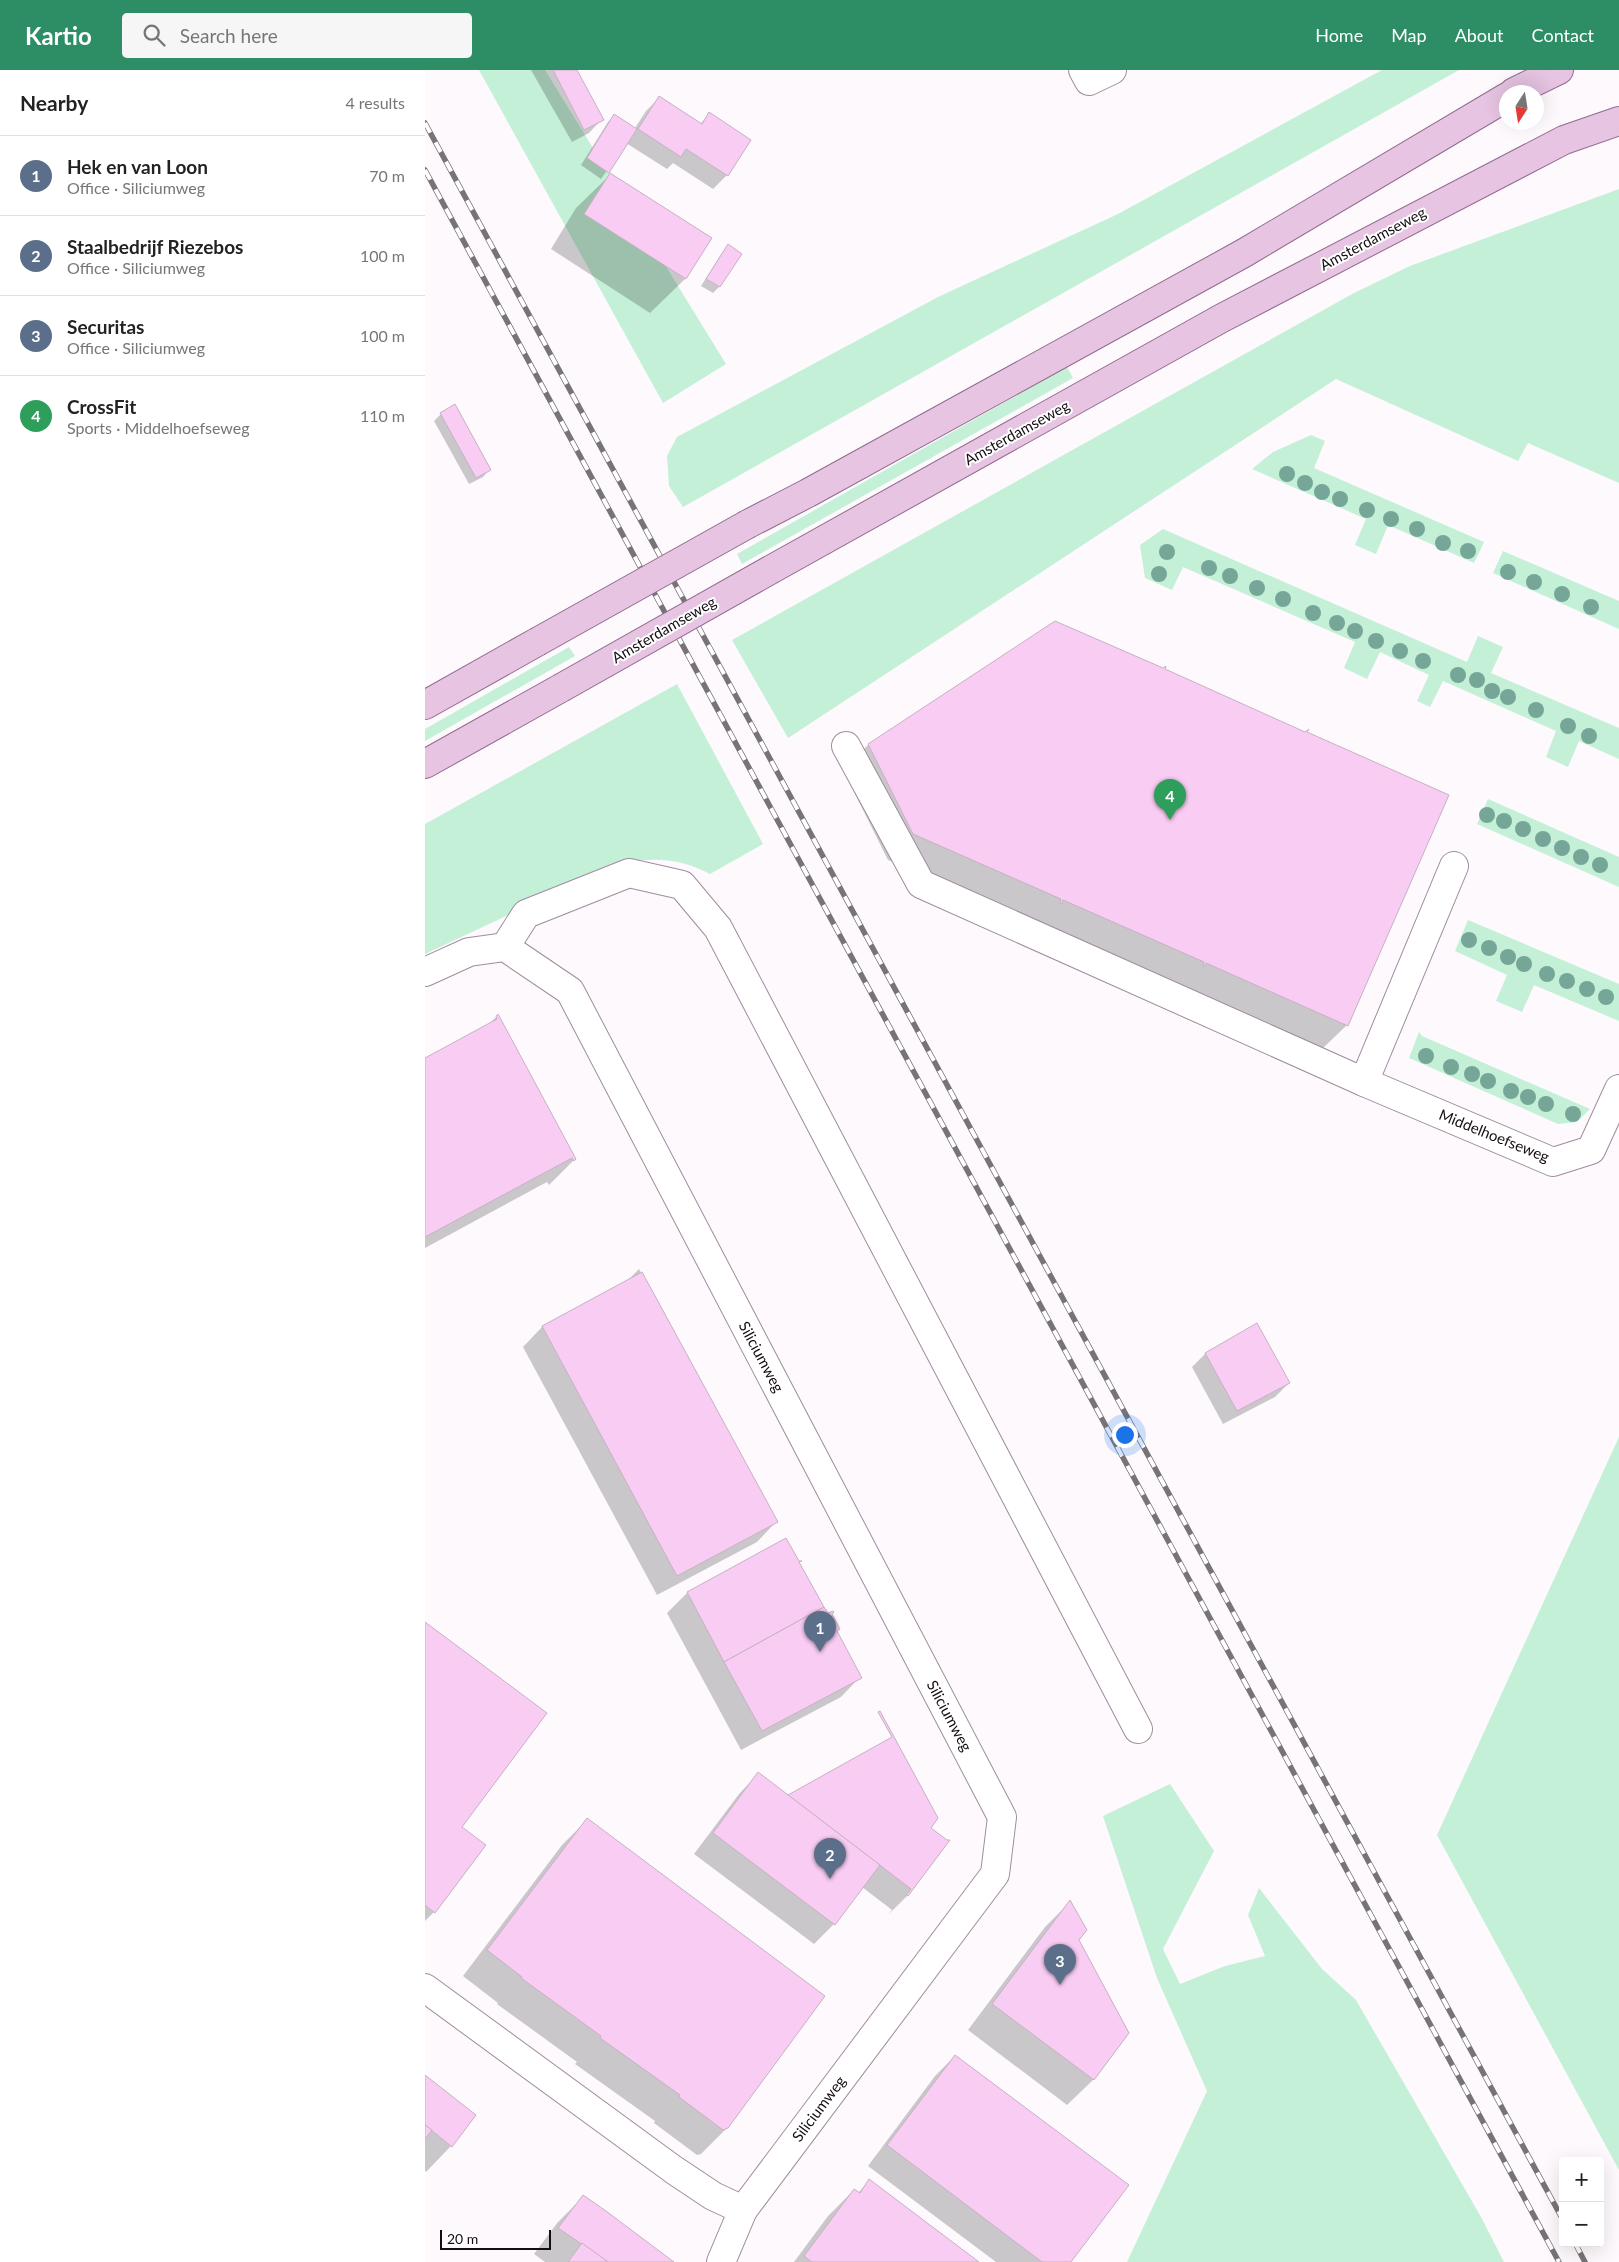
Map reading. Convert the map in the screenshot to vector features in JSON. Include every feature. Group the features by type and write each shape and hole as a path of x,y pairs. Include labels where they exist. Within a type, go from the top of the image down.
{"main road":[{"path":"1528,85 1559,70"},
{"path":"425,705 748,524 1244,253 1499,102"},
{"name":"Amsterdamseweg","path":"425,764 1222,318 1564,140 1619,121"}],"street":[{"path":"1083,70 1089,81 1112,70"},
{"name":"Middelhoefseweg","path":"846,746 921,884 1364,1082 1553,1162 1591,1150 1619,1090"},
{"path":"1364,1082 1454,866"},
{"path":"425,972 469,952 505,947 526,914 629,873 682,885 717,928 1138,1729"},
{"name":"Siliciumweg","path":"505,947 570,991 1002,1817 995,1874 743,2210 721,2262"},
{"path":"425,1988 674,2170 713,2196 743,2210"}],"green space":[{"path":"479,70 545,70 726,364 663,403"},
{"path":"1382,70 1459,70 683,507 669,486 667,456 677,437 938,297 1118,214"},
{"path":"1619,189 1619,483 1528,443 1518,461 1336,379 788,738 732,640 1354,293 1410,266"},
{"path":"1067,367 1073,378 742,564 737,554"},
{"path":"1311,435 1325,441 1314,468 1484,542 1474,563 1388,525 1376,554 1355,545 1366,519 1252,469 1273,452"},
{"path":"1163,529 1467,662 1478,636 1503,647 1491,673 1619,728 1619,759 1579,741 1568,767 1546,757 1556,731 1443,681 1430,707 1417,701 1429,675 1380,652 1367,679 1344,668 1355,642 1183,567 1172,590 1145,578 1140,545"},
{"path":"1503,551 1619,601 1619,629 1493,573"},
{"path":"569,647 575,656 425,741 425,729"},
{"path":"677,684 763,844 710,874 688,865 665,860 642,860 618,864 425,954 425,824"},
{"path":"1488,799 1619,857 1619,887 1477,824"},
{"path":"1468,920 1619,984 1619,1021 1534,985 1522,1012 1496,1001 1507,975 1455,951"},
{"path":"1419,1032 1422,1036 1590,1109 1577,1122 1558,1124 1409,1058"},
{"path":"1619,1437 1619,2170 1437,1835"},
{"path":"1170,1784 1214,1851 1163,1949 1180,1984 1225,1966 1265,1956 1248,1915 1259,1888 1322,1969 1356,2000 1481,2217 1504,2262 1127,2262 1207,2091 1157,1978 1103,1816"}],"building":[{"path":"553,70 577,70 604,120 584,130"},
{"path":"659,96 702,124 709,112 751,140 728,176 686,149 681,157 638,129"},
{"path":"614,114 637,129 609,173 587,158"},
{"path":"610,173 712,238 686,279 584,214"},
{"path":"728,244 742,254 720,287 706,279"},
{"path":"455,404 491,470 476,478 440,413"},
{"path":"1055,621 1163,668 1166,666 1165,669 1305,732 1309,729 1307,732 1449,795 1348,1026 1206,963 1204,967 1204,962 1063,900 1062,904 1060,903 1061,899 913,834 868,744"},
{"path":"498,1014 576,1159 574,1161 572,1158 425,1237 425,1058 497,1019 496,1016"},
{"path":"642,1272 778,1522 677,1576 542,1326"},
{"path":"1257,1323 1290,1383 1237,1411 1205,1353"},
{"path":"786,1538 799,1561 802,1561 799,1562 824,1607 724,1662 687,1592"},
{"path":"824,1607 828,1613 834,1612 832,1614 840,1629 837,1631 862,1678 762,1731 724,1662"},
{"path":"425,1622 547,1713 462,1827 486,1845 435,1913 425,1905"},
{"path":"880,1711 938,1818 931,1828 947,1840 950,1840 908,1896 906,1895 911,1889 788,1795 892,1737 878,1712"},
{"path":"758,1772 880,1865 835,1925 713,1833"},
{"path":"587,1818 825,1996 728,2128 723,2130 679,2097 680,2095 600,2038 601,2036 521,1978 487,1950"},
{"path":"1070,1900 1087,1930 1079,1940 1129,2033 1094,2080 992,2004"},
{"path":"955,2055 1129,2185 1071,2262 1042,2262 887,2145"},
{"path":"425,2075 476,2115 452,2147 425,2125"},
{"path":"425,2125 432,2130 425,2139"},
{"path":"869,2179 979,2262 812,2262 804,2256 854,2189 860,2193"},
{"path":"583,2195 674,2262 608,2262 558,2228"},
{"path":"582,2243 608,2262 568,2262"}],"railway":[{"path":"425,123 1559,2213"},
{"path":"425,170 1559,2262"},
{"path":"1577,2247 1585,2262"}],"place":[{"name":"CrossFit","path":"1170,820"},
{"name":"Hek en van Loon","path":"820,1652"},
{"name":"Staalbedrijf Riezebos","path":"830,1879"},
{"name":"Securitas","path":"1060,1985"}]}
